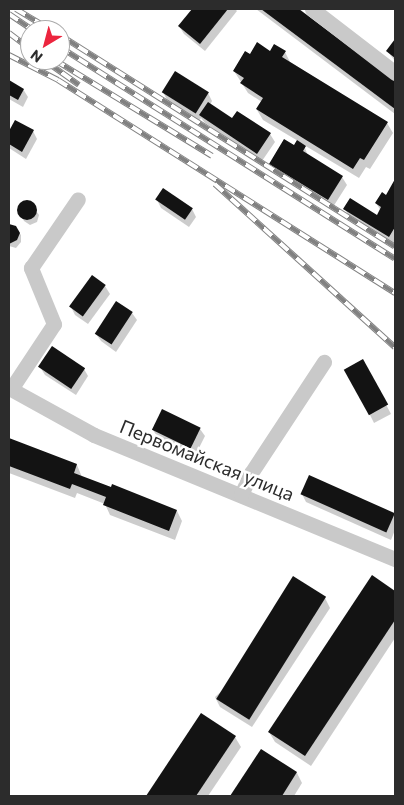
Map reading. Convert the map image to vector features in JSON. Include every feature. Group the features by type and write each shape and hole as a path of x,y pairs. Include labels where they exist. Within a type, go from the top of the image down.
{"street":[{"path":"312,9 395,73"},
{"path":"10,388 54,324 31,268 78,199"},
{"path":"241,495 251,473 324,362"},
{"name":"Первомайская улица","path":"10,388 94,435 395,558"}],"building":[{"path":"192,9 228,9 200,44 178,26"},
{"path":"261,9 299,9 395,81 395,109"},
{"path":"395,39 395,58 386,51"},
{"path":"257,42 270,51 274,44 286,51 282,57 388,122 364,160 360,158 353,169 256,109 263,98 240,83 244,78 233,71 245,51 250,54"},
{"path":"175,71 209,92 196,113 162,92"},
{"path":"9,80 24,89 18,100 9,95"},
{"path":"208,102 232,118 237,111 271,133 257,154 199,115"},
{"path":"15,120 34,130 22,152 9,144 9,131"},
{"path":"284,139 294,145 297,140 306,146 303,151 343,176 328,200 269,164"},
{"path":"395,179 395,227 389,237 343,209 350,198 377,215 381,207 375,203 382,192 386,195"},
{"path":"163,188 193,208 185,220 155,200"},
{"path":"27,200 34,203 37,210 34,217 27,220 20,217 17,210 20,203"},
{"path":"9,224 16,226 20,233 17,240 9,244"},
{"path":"92,275 106,285 83,317 69,307"},
{"path":"116,301 133,312 112,345 95,334"},
{"path":"52,346 85,368 71,389 38,367"},
{"path":"363,359 388,404 369,415 344,370"},
{"path":"162,409 201,428 191,449 152,430"},
{"path":"9,438 77,464 74,473 111,487 112,484 177,510 169,531 103,505 106,497 72,484 70,489 9,466"},
{"path":"309,475 395,513 386,532 300,494"},
{"path":"372,575 395,591 395,620 305,756 268,732"},
{"path":"293,576 326,597 249,720 216,699"},
{"path":"201,713 236,736 196,796 146,796"},
{"path":"261,749 297,772 282,796 230,796"}],"railway":[{"path":"16,9 34,20"},
{"path":"9,14 20,21"},
{"path":"9,33 20,41"},
{"path":"70,41 395,247"},
{"path":"70,53 395,259"},
{"path":"9,55 58,80 395,293"},
{"path":"70,69 212,156"},
{"path":"58,70 79,85"},
{"path":"215,184 395,347"}]}
